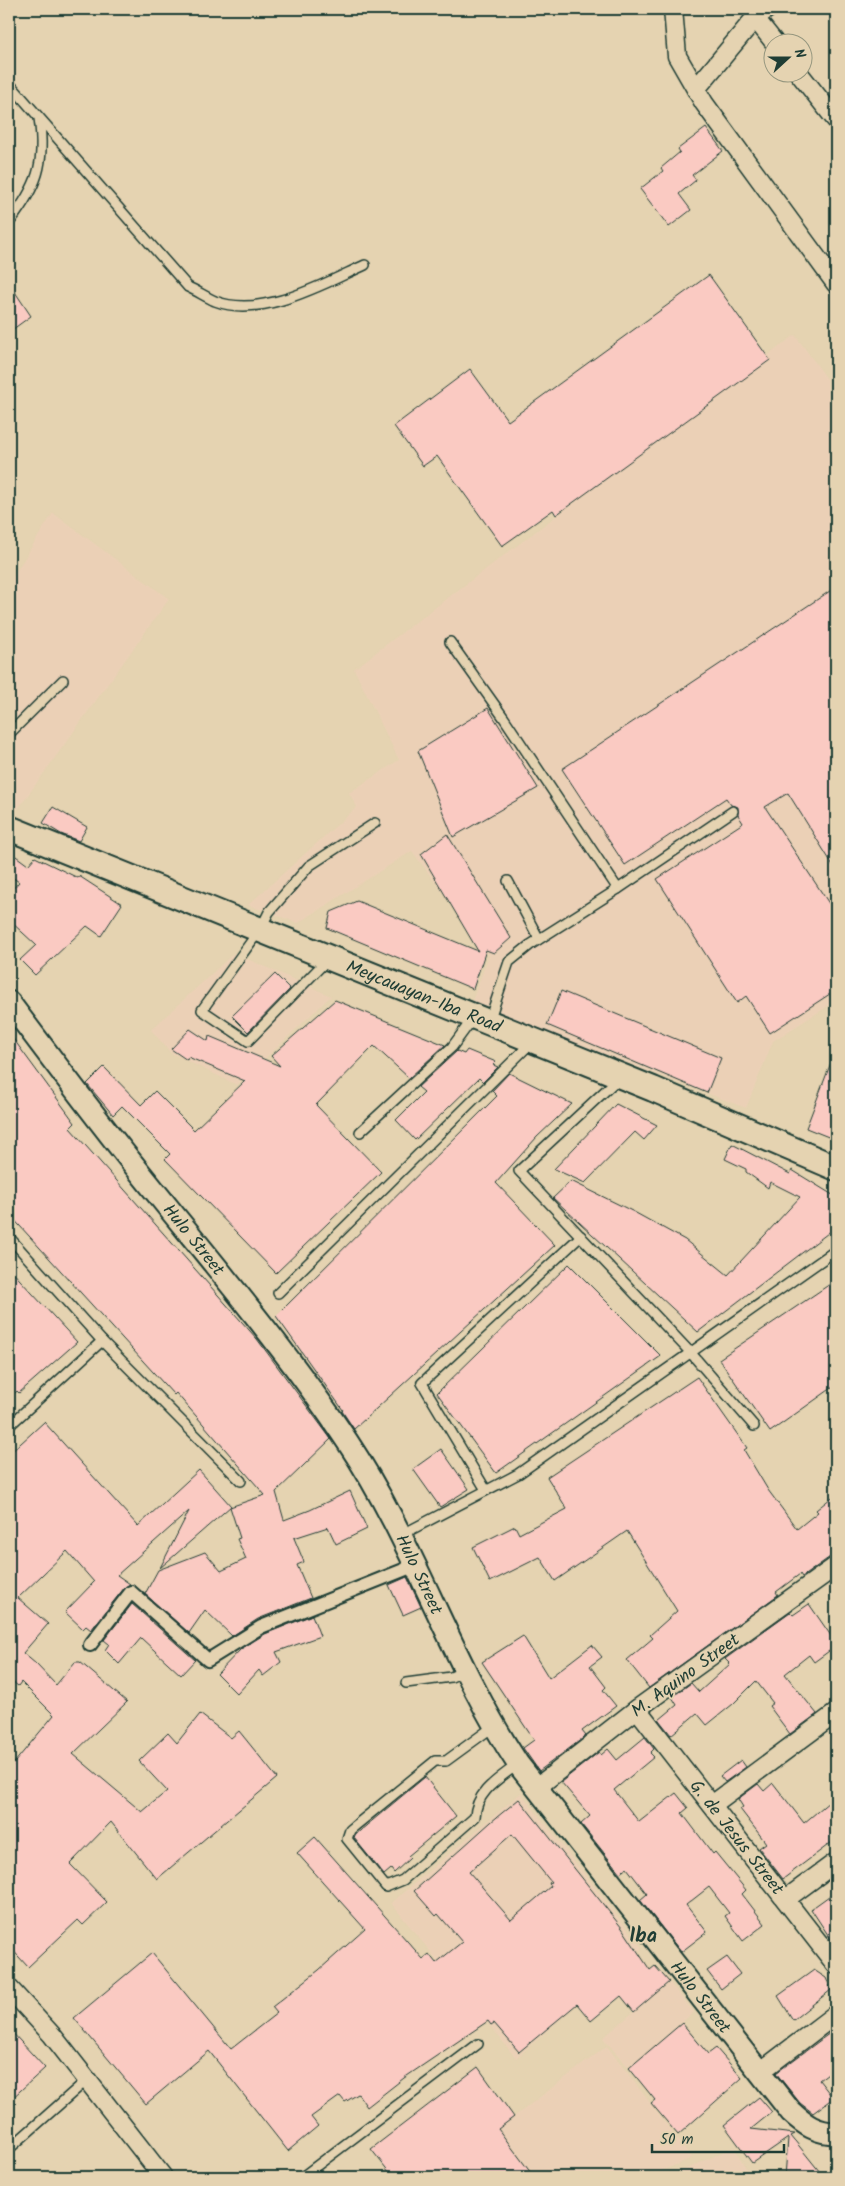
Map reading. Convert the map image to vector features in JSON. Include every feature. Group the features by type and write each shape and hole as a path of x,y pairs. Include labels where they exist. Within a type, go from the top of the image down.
{"main road":[{"name":"Meycauayan-Iba Road","path":"9,828 261,928 622,1076 836,1168"}],"street":[{"path":"673,9 677,56 696,89 836,284"},
{"path":"696,89 761,14 769,32"},
{"path":"806,82 836,120"},
{"name":"Hulo Street","path":"9,1002 117,1145 271,1338 347,1441 380,1494 466,1671 494,1725 518,1764 791,2112 802,2123 815,2130 836,2133"},
{"path":"90,1645 131,1592 208,1660 261,1627 416,1565"},
{"name":"M. Aquino Street","path":"536,1788 637,1709 836,1566"},
{"name":"G. de Jesus Street","path":"637,1709 836,1965"},
{"path":"712,1805 836,1713"},
{"path":"786,1899 836,1862"},
{"path":"9,1988 52,2035 88,2079 163,2177"},
{"path":"760,2072 836,2014"}],"lane":[{"path":"9,83 188,286 217,301 242,306 266,304 299,295 365,265"},
{"path":"9,223 27,199 41,164 43,141 39,118"},
{"path":"450,642 504,718 618,888"},
{"path":"9,734 64,680"},
{"path":"360,1132 481,1019 510,962 539,939 733,811"},
{"path":"330,957 248,1041 202,1010 261,928 269,912 309,866 375,823"},
{"path":"508,881 539,939"},
{"path":"278,1293 534,1040"},
{"path":"622,1076 519,1171 690,1352 754,1426"},
{"path":"486,1490 422,1383 581,1236"},
{"path":"9,1237 102,1341 241,1481"},
{"path":"401,1535 518,1474 832,1253"},
{"path":"9,1426 102,1341"},
{"path":"406,1683 451,1677 466,1671"},
{"path":"494,1725 446,1761 434,1761 350,1830 347,1840 386,1887 394,1885 403,1880 475,1817 476,1806 481,1795 518,1764"},
{"path":"302,2177 478,2044"},
{"path":"9,2149 88,2079"}],"shaded area":[{"path":"795,335 836,391 836,1001 773,1041 746,1108 471,1004 489,955 412,851 298,923 248,905 357,807 349,793 399,760 354,669"},
{"path":"53,513 169,599 18,809 9,803 9,583"},
{"path":"234,953 331,996 237,1085 171,1053 151,1030"},
{"path":"521,1793 642,1948 516,2058 391,1903"},
{"path":"669,1982 694,2012 629,2068 603,2038"},
{"path":"607,2046 692,2158 647,2177 535,2177 498,2129"},
{"path":"734,2147 751,2177 678,2177 676,2174"}],"building":[{"path":"706,128 723,151 692,175 696,180 679,194 691,210 669,227 640,189 663,171 661,168 680,152 678,149"},
{"path":"709,275 770,360 556,515 553,510 502,546 437,456 423,466 394,426 470,369 508,421"},
{"path":"9,283 31,316 9,332"},
{"path":"836,587 836,870 788,793 765,807 830,905 836,901 836,990 770,1033 746,996 737,1003 657,879 743,823 738,815 738,807 731,805 726,798 625,865 562,769"},
{"path":"488,708 538,788 453,837 418,751"},
{"path":"53,807 87,827 79,841 61,834 43,823"},
{"path":"447,834 511,938 494,953 486,950 473,989 327,928 331,912 357,901 478,951 421,854"},
{"path":"9,851 28,865 35,857 78,878 79,876 122,904 101,936 87,926 35,975 20,960 36,945 9,920 9,893 19,882 9,875"},
{"path":"275,974 290,989 248,1032 232,1016"},
{"path":"561,991 721,1058 707,1093 547,1025"},
{"path":"335,1000 445,1045 409,1078 374,1046 316,1105 381,1172 276,1273 165,1159 170,1154 122,1106 113,1115 87,1084 104,1067 141,1105 155,1091 194,1130 245,1081 188,1057 187,1060 171,1049 190,1029 208,1041 209,1036 280,1066 271,1056"},
{"path":"9,1033 75,1123 70,1128 257,1339 331,1439 276,1492 284,1520 350,1491 367,1529 336,1544 328,1527 294,1538 304,1562 297,1565 311,1598 258,1619 232,1636 205,1610 189,1633 145,1594 158,1570 205,1552 221,1571 246,1559 237,1539 240,1538 230,1507 265,1495 176,1393 174,1395 9,1214"},
{"path":"467,1050 496,1062 493,1065 498,1067 483,1082 479,1078 415,1140 396,1120 424,1092 418,1087 457,1051 464,1054"},
{"path":"836,1052 836,1140 806,1128"},
{"path":"509,1073 572,1104 537,1137 496,1183 555,1245 354,1429 343,1410 276,1316 497,1096 492,1091"},
{"path":"616,1104 657,1125 644,1140 635,1132 585,1183 554,1169"},
{"path":"732,1144 790,1174 792,1170 836,1197 836,1227 698,1332 553,1198 571,1181 685,1240 728,1275 800,1197 770,1182 768,1188 746,1172 746,1169 725,1159"},
{"path":"569,1264 661,1356 496,1473 437,1393"},
{"path":"9,1268 77,1342 19,1393 17,1391 9,1399"},
{"path":"836,1280 836,1385 770,1432 719,1359"},
{"path":"697,1377 747,1448 744,1450 768,1490 797,1529 836,1494 836,1556 830,1557 802,1577 800,1574 776,1592 778,1595 649,1688 627,1660 653,1638 650,1635 677,1611 627,1531 555,1581 540,1557 490,1582 473,1547 515,1526 519,1534 567,1509 547,1477"},
{"path":"44,1422 138,1526 199,1470 231,1506 160,1568 189,1511 117,1575 130,1584 125,1587 91,1630 86,1626 83,1629 65,1612 94,1582 67,1551 18,1598 48,1624 23,1653 56,1685 75,1662 80,1662 127,1702 73,1754 142,1812 167,1791 139,1761 168,1733 177,1743 200,1714 231,1738 239,1731 277,1778 157,1879 111,1822 70,1864 107,1902 83,1925 78,1920 28,1967 9,1946 9,1769 54,1715 21,1682 18,1686 9,1679 9,1454"},
{"path":"441,1449 469,1489 440,1507 413,1469"},
{"path":"407,1577 421,1607 403,1615 389,1585"},
{"path":"132,1604 195,1660 181,1675 141,1638 119,1664 105,1650 109,1644 104,1640"},
{"path":"809,1604 836,1643 836,1646 814,1662 809,1655 785,1674 817,1714 790,1734 769,1706 773,1703 756,1681 733,1704 707,1725 697,1713 671,1735 659,1720 677,1705 672,1697 691,1683 699,1692 730,1664 725,1659 790,1612 793,1615"},
{"path":"312,1615 320,1636 276,1652 281,1662 263,1676 259,1670 237,1694 217,1674 241,1649 265,1634"},
{"path":"523,1636 549,1678 592,1645 602,1657 590,1666 606,1687 603,1690 616,1706 582,1731 586,1736 539,1771 523,1748 534,1740 482,1662"},
{"path":"645,1737 654,1749 650,1753 654,1757 614,1790 639,1822 676,1793 688,1808 682,1813 713,1854 715,1852 746,1890 742,1894 765,1924 743,1941 725,1916 729,1913 709,1887 686,1905 707,1932 681,1952 640,1900 647,1894 627,1868 620,1873 581,1824 590,1816 561,1782 599,1752 601,1755 608,1749 617,1760"},
{"path":"741,1760 746,1767 725,1782 720,1776"},
{"path":"425,1777 456,1816 408,1856 410,1858 394,1873 391,1869 384,1875 354,1838 355,1835"},
{"path":"773,1783 804,1823 836,1796 836,1839 783,1879 759,1848 766,1843 740,1809 743,1807 738,1799 758,1784 764,1791"},
{"path":"519,1799 622,1928 650,1970 655,1966 669,1982 634,2012 621,1996 591,2021 577,2004 519,2052 494,2023 491,2025 488,2021 404,2078 367,2107 358,2094 345,2102 340,2096 311,2117 318,2126 288,2151 209,2051 146,2104 74,2018 152,1953 231,2049 277,2013 272,2007 319,1970 365,1929 297,1853 315,1837 423,1959 429,1954 436,1963 462,1942 438,1914 436,1916 414,1891","holes":["512,1834 551,1882 549,1883 551,1886 511,1920 469,1872"]},
{"path":"836,1891 836,1947 811,1909"},
{"path":"727,1957 740,1974 721,1989 707,1971"},
{"path":"814,1970 826,1978 831,1990 793,2020 778,1996"},
{"path":"682,2023 708,2054 716,2048 742,2078 678,2135 651,2103 655,2100 629,2068"},
{"path":"9,2029 45,2068 9,2101"},
{"path":"830,2033 836,2041 836,2067 819,2080 833,2098 813,2113 800,2103 776,2073"},
{"path":"478,2067 514,2117 498,2129 534,2177 393,2177 371,2149"},
{"path":"759,2097 772,2112 751,2129 795,2134 791,2136 824,2177 785,2177 788,2138 752,2163 724,2125"}],"district":[{"name":"Iba","path":"643,1935"}]}
